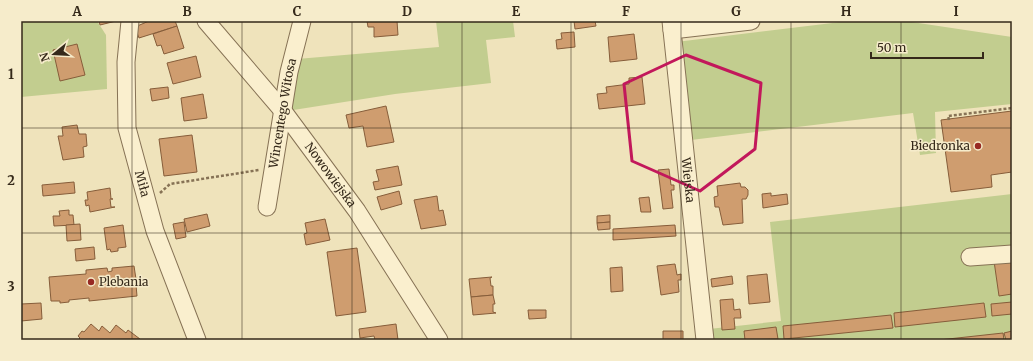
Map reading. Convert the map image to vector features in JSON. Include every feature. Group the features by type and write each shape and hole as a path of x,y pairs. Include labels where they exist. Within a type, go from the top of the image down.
{"street":[{"name":"Miła","path":"130,21 126,62 127,128 155,231 197,340"},
{"name":"Nowowiejska","path":"206,21 283,111 357,211 439,340"},
{"name":"Wincentego Witosa","path":"267,207 289,72 302,21"},
{"path":"671,25 751,21"},
{"name":"Wiejska","path":"671,25 705,340"},
{"path":"970,257 1012,254"}],"path":[{"path":"949,120 948,116 1012,108"},
{"path":"147,203 170,184 257,171 274,165"}],"highlighted area":[{"path":"686,55 761,83 755,149 700,191 632,161 624,84"}],"green space":[{"path":"21,21 97,21 106,35 107,89 21,97"},
{"path":"436,21 513,21 515,37 486,40 491,83 395,94 287,111 297,59 439,47"},
{"path":"849,21 905,21 1012,37 1012,104 935,112 936,153 920,155 913,113 691,140 676,42"},
{"path":"1012,194 1012,340 711,340 709,329 781,321 770,222"}],"building":[{"path":"99,21 116,21 100,25"},
{"path":"149,21 175,21 177,26 139,38 135,27"},
{"path":"367,21 397,21 398,35 374,37 374,27 368,27"},
{"path":"574,21 595,21 596,26 575,29"},
{"path":"177,26 184,48 164,54 161,45 157,46 153,34"},
{"path":"574,32 575,47 557,49 556,40 562,39 561,33"},
{"path":"634,34 637,59 610,62 608,37"},
{"path":"77,44 85,75 60,81 53,50"},
{"path":"196,56 201,77 173,84 167,63"},
{"path":"642,77 645,104 599,109 597,94 607,93 606,87 629,84 629,78"},
{"path":"168,87 169,98 152,101 150,89"},
{"path":"203,94 207,118 184,121 181,98"},
{"path":"386,106 394,142 367,147 363,126 349,128 346,115"},
{"name":"Biedronka","path":"1012,111 1012,172 991,175 992,187 951,192 941,120"},
{"path":"77,125 79,134 86,134 87,146 83,147 84,157 63,160 58,136 63,136 62,127"},
{"path":"192,135 197,172 164,176 159,139"},
{"path":"398,166 402,185 375,190 373,182 379,181 376,170"},
{"path":"669,169 671,185 674,185 674,190 671,190 673,208 663,209 658,170"},
{"path":"74,182 75,193 43,196 42,185"},
{"path":"740,183 741,187 745,187 748,190 746,199 742,199 743,223 723,225 719,207 715,207 714,197 718,196 717,186"},
{"path":"110,188 111,207 115,207 90,212 89,205 86,206 85,200 88,200 87,192"},
{"path":"399,191 402,204 381,210 377,197"},
{"path":"771,193 771,196 787,194 788,204 763,208 762,194"},
{"path":"437,196 439,211 443,210 446,225 421,229 414,200"},
{"path":"649,197 651,212 641,212 639,198"},
{"path":"69,210 69,215 73,215 74,225 54,226 53,216 60,216 59,211"},
{"path":"207,214 210,226 187,232 184,219"},
{"path":"610,215 610,222 597,223 597,216"},
{"path":"325,219 330,240 306,245 304,234 307,233 305,223"},
{"path":"184,222 186,237 176,239 173,224"},
{"path":"610,222 610,229 598,230 597,223"},
{"path":"80,224 81,240 67,241 66,225"},
{"path":"123,225 126,247 118,248 118,251 111,252 110,249 107,250 104,228"},
{"path":"675,225 676,236 613,240 613,229"},
{"path":"94,247 95,259 76,261 75,249"},
{"path":"357,248 366,312 336,316 327,252"},
{"path":"1012,259 1012,294 999,296 994,261"},
{"path":"675,264 677,275 681,274 681,280 678,280 679,292 661,295 657,266"},
{"name":"Plebania","path":"134,266 136,279 132,279 133,285 136,285 137,296 89,301 89,298 69,300 69,302 60,303 60,301 51,301 49,277 86,274 86,270 107,268 108,272 112,271 112,268"},
{"path":"622,267 623,291 611,292 610,268"},
{"path":"767,274 770,302 749,304 747,276"},
{"path":"732,276 733,284 712,287 711,279"},
{"path":"492,277 490,278 491,286 493,286 493,295 471,297 469,279"},
{"path":"493,295 495,304 493,304 493,312 496,313 473,315 471,297"},
{"path":"733,299 734,310 740,309 741,318 734,318 735,329 722,330 720,300"},
{"path":"1012,302 1012,314 992,316 991,304"},
{"path":"41,303 42,319 21,321 21,304"},
{"path":"984,303 986,317 895,327 894,313"},
{"path":"528,310 546,310 546,318 529,319"},
{"path":"891,315 893,328 784,339 783,326"},
{"path":"91,324 99,331 102,326 110,333 116,325 126,333 128,330 140,339 78,340 80,338 78,336 82,331 84,332"},
{"path":"396,324 398,340 375,340 374,336 360,338 359,329"},
{"path":"776,327 778,339 745,340 744,331"},
{"path":"663,331 683,331 683,340 663,340"},
{"path":"1012,331 1012,340 1006,340 1004,333"},
{"path":"1003,333 1004,340 939,340"}],"place":[{"name":"Biedronka","path":"978,146"},
{"name":"Plebania","path":"91,282"}]}
